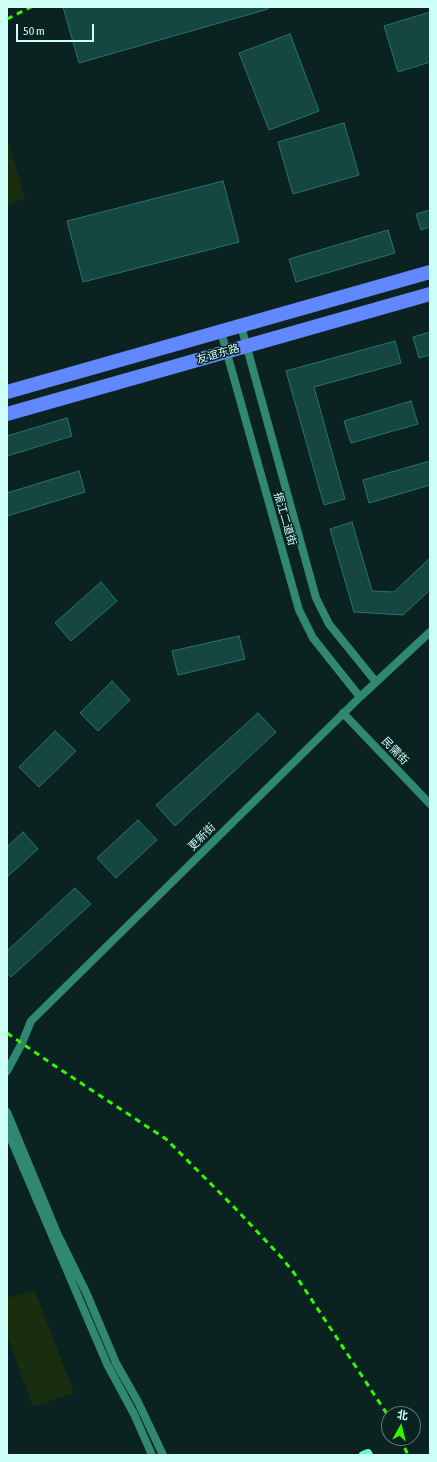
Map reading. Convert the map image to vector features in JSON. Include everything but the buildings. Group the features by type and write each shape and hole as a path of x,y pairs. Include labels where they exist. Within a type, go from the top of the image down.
{"highway":[{"name":"友谊东路","path":"7,392 430,272"},
{"name":"友谊东路","path":"7,414 430,294"}],"main road":[{"path":"364,1455 368,1453 369,1455"}],"street":[{"name":"振江二道街","path":"241,326 316,598 329,624 376,682"},
{"name":"振江二道街","path":"221,332 299,610 313,638 360,697"},
{"name":"更新街","path":"7,1071 22,1043 31,1021 360,697 430,632"},
{"name":"民需街","path":"344,713 430,804"},
{"path":"7,1112 57,1233 86,1292 116,1363 138,1402 163,1455"},
{"path":"7,1130 108,1364 134,1414 152,1455"}],"green space":[{"path":"7,138 25,198 7,205"},
{"path":"35,1291 74,1393 33,1407 7,1335 7,1298"}],"railway":[{"path":"7,19 31,7"},
{"path":"7,1033 166,1139 234,1207 282,1258 294,1273 382,1406"},
{"path":"404,1446 408,1455"}]}
